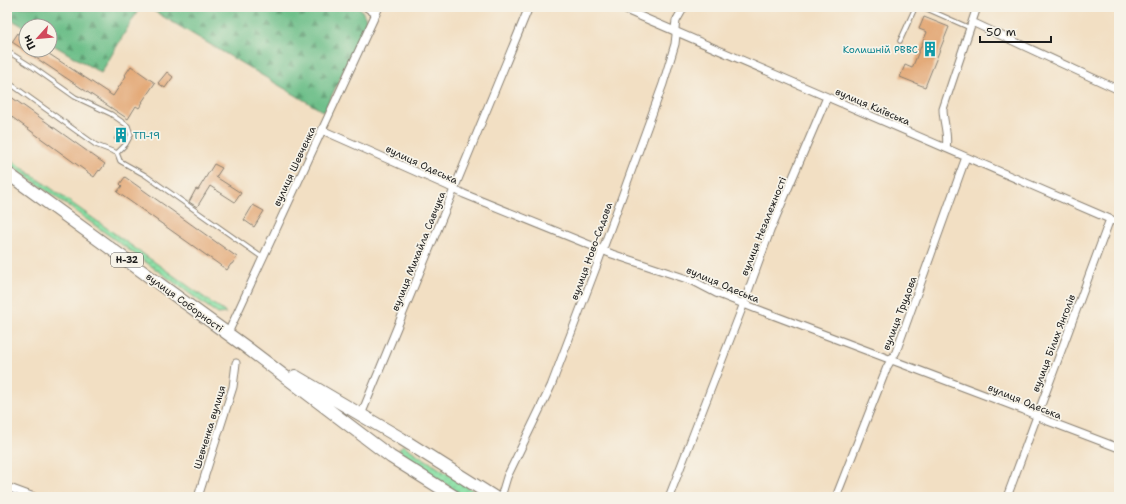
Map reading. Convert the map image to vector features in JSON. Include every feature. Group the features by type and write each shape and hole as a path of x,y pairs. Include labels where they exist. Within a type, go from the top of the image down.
{"main road":[{"name":"вулиця Соборності","path":"7,173 228,333 391,457 455,497"},
{"name":"вулиця Соборності","path":"246,347 361,415 494,497"}],"street":[{"path":"366,7 376,14"},
{"name":"вулиця Шевченка","path":"228,333 379,7"},
{"name":"вулиця Михайла Савчука","path":"361,415 529,7"},
{"name":"вулиця Київська","path":"619,7 1119,223"},
{"name":"вулиця Ново-Садова","path":"501,497 507,476 551,386 603,250 663,84 675,44 676,21 684,7"},
{"path":"946,148 947,142 943,121 943,109 977,7"},
{"path":"971,25 1119,90"},
{"name":"вулиця Незалежності","path":"669,497 744,304 770,231 827,97"},
{"name":"вулиця Одеська","path":"322,130 464,194 603,250 693,281 744,304 1119,448"},
{"name":"вулиця Трудова","path":"836,497 887,367 896,352 966,157"},
{"name":"вулиця Білих Янголів","path":"1007,497 1110,219"},
{"name":"Шевченка вулиця","path":"198,497 233,387 236,363"},
{"path":"7,487 34,497"}],"lane":[{"path":"900,41 915,8 919,7 971,25"},
{"path":"7,51 75,97 111,114 128,126 131,135 126,144 116,153"},
{"path":"12,85 96,146 116,153 120,160 263,258"}],"green space":[{"path":"7,7 140,7 101,73 58,48 58,18 18,18 18,23 7,17"},
{"path":"147,7 358,7 361,9 367,21 324,112"},
{"path":"7,157 226,313 218,314 7,162"},
{"path":"403,445 483,497 465,497 402,454 399,450"}],"building":[{"name":"Колишній РВВС","path":"924,17 949,27 925,87 900,77 905,65 912,68 927,32 919,29"},
{"path":"18,33 18,46 12,42"},
{"path":"36,58 55,58 113,96 131,66 155,83 139,108 136,106 128,119"},
{"path":"167,72 173,77 165,88 158,83"},
{"path":"7,94 105,164 100,171 99,170 94,177 9,115 10,113 7,111"},
{"name":"ТП-19","path":"122,128 127,134 120,143 114,139"},
{"path":"214,164 222,168 216,177 241,193 235,202 210,186 197,207 189,202 196,189 198,190"},
{"path":"125,177 237,257 227,270 117,192 122,186 120,184"},
{"path":"253,205 264,211 254,227 244,220"}],"place":[{"name":"Колишній РВВС","path":"930,49"},
{"name":"ТП-19","path":"121,135"}]}
